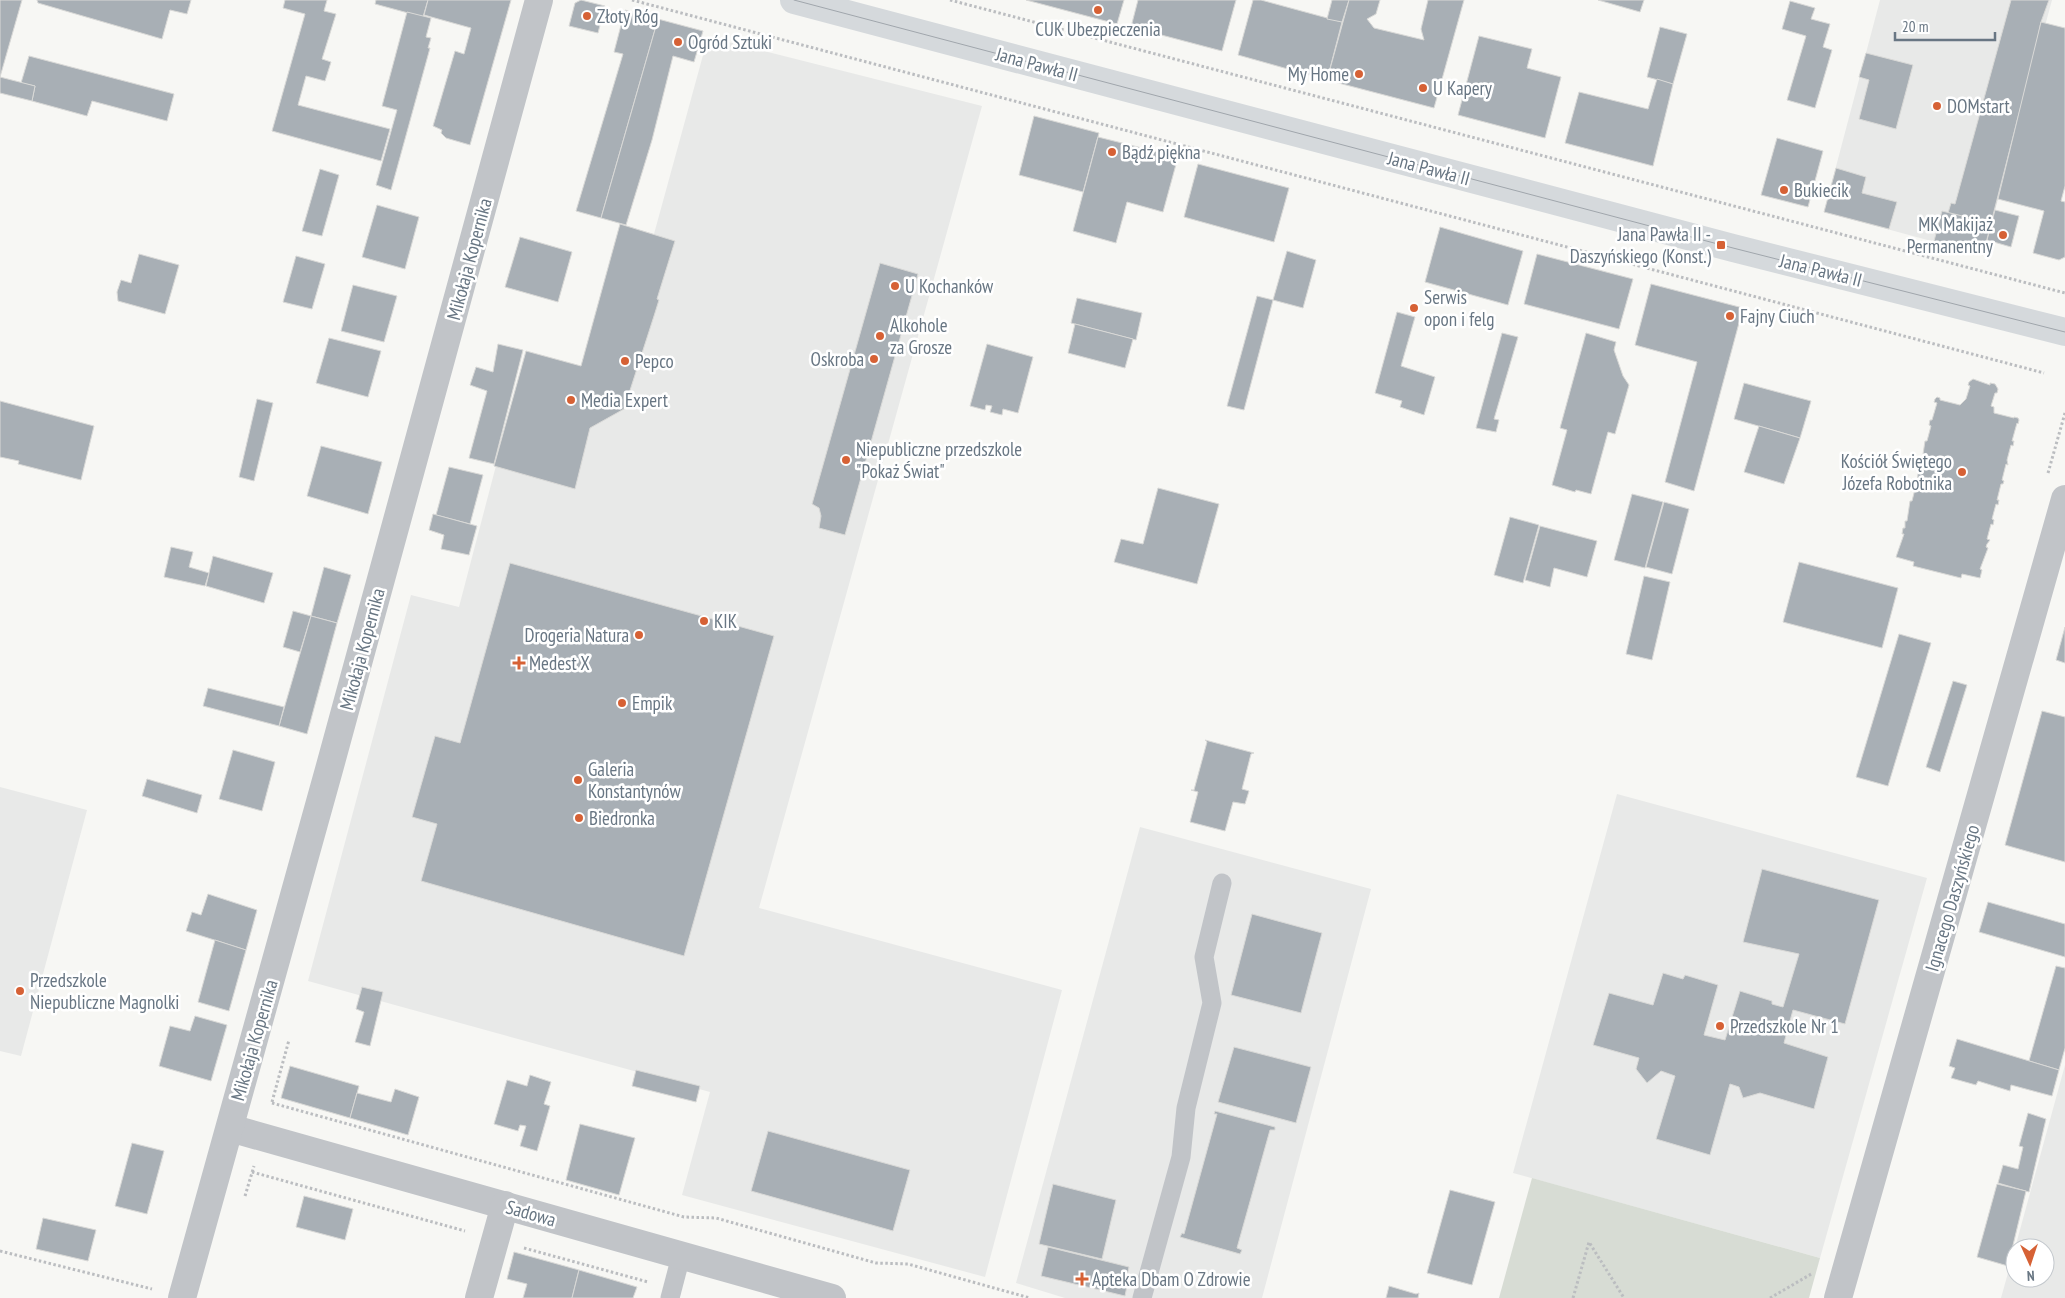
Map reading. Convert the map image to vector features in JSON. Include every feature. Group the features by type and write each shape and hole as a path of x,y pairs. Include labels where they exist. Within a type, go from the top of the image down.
{"main road":[{"name":"Jana Pawła II","path":"794,0 1733,248 2065,332"}],"street":[{"name":"Mikołaja Kopernika","path":"182,1298 333,756 539,0"},
{"name":"Ignacego Daszyńskiego","path":"1838,1298 2065,499"},
{"name":"Sadowa","path":"230,1128 832,1298"},
{"path":"479,1298 505,1205"}],"lane":[{"path":"1142,1298 1181,1157 1186,1108 1212,1003 1204,957 1222,882"},
{"path":"670,1298 681,1256"}],"path":[{"path":"632,0 2044,373"},
{"path":"950,0 2065,294"},
{"path":"243,1204 272,1102 684,1217 716,1218 876,1263 908,1264 1030,1298"},
{"path":"1573,1298 1589,1242 1624,1298"},
{"path":"0,1251 155,1289"}],"shaded area":[{"name":"DOMstart","path":"1880,0 2052,0 1983,255 1824,212"},
{"name":"Galeria Konstantynów","path":"708,37 982,106 759,908 1062,990 985,1277 682,1195 710,1092 308,981 411,595 459,607 526,351 581,366 620,224 654,234"},
{"path":"0,787 87,810 21,1056 0,1051"},
{"name":"Przedszkole Nr 1","path":"1617,794 1927,878 1820,1258 1513,1173"},
{"path":"1140,827 1371,889 1262,1298 1065,1298 1016,1283"},
{"path":"2065,1065 2065,1298 2001,1298 2005,1283 2005,1288 2055,1288 2055,1238 2017,1238"},
{"path":"1532,1178 1820,1258 1809,1298 1499,1298"}],"building":[{"path":"0,0 22,0 0,77"},
{"path":"37,0 191,0 187,14 170,10 162,39 38,3"},
{"path":"285,0 327,0 324,11 336,14 322,59 331,62 325,81 306,76 298,105 390,129 381,161 272,131 305,14 283,8"},
{"path":"376,0 428,0 423,17 375,4"},
{"path":"428,0 511,0 470,145 446,138 441,133 442,130 433,126 455,51 464,54 471,28 424,15"},
{"name":"Złoty Róg","path":"581,0 605,6 598,33 569,26 575,3"},
{"path":"1026,0 1124,0 1117,24"},
{"path":"1138,0 1236,0 1222,51 1131,27"},
{"path":"1253,0 1261,0 1342,22 1327,80 1238,55"},
{"path":"1332,0 1349,0 1342,22 1327,19"},
{"path":"1349,0 1380,0 1376,14 1367,19 1374,28 1424,40 1421,29 1428,0 1464,0 1434,108 1327,80"},
{"path":"1598,0 1644,0 1640,12"},
{"path":"2011,0 2049,0 2041,22 1991,223 1948,213 1951,203 1955,204"},
{"path":"1790,1 1815,8 1811,19 1830,24 1823,47 1832,50 1815,108 1787,100 1806,36 1782,29"},
{"path":"625,10 658,19 601,218 576,211 623,54 614,52"},
{"path":"407,12 431,18 426,37 431,38 428,48 430,48 391,190 376,185 397,110 382,106"},
{"path":"658,19 703,31 694,62 673,56 652,140 626,225 601,218"},
{"path":"2041,22 2065,28 2065,186 2061,201 2065,202 2065,257 2059,260 2033,253 2044,211 1998,199"},
{"path":"1660,27 1687,34 1673,84 1647,77"},
{"path":"1479,36 1532,49 1527,68 1561,77 1545,138 1458,115"},
{"path":"1866,53 1913,65 1896,129 1859,119 1869,80 1859,77"},
{"path":"29,56 174,94 167,121 92,101 87,116 32,101 35,86 21,83"},
{"path":"0,77 35,86 32,101 0,93"},
{"path":"1657,79 1673,84 1653,166 1565,143 1579,92 1648,109"},
{"path":"1034,116 1099,133 1083,192 1019,175"},
{"path":"1098,137 1178,157 1163,212 1127,202 1116,243 1073,231"},
{"path":"1777,138 1823,151 1808,207 1761,195"},
{"path":"1198,164 1289,188 1274,242 1184,217"},
{"path":"1836,168 1866,177 1862,193 1897,202 1889,229 1824,212"},
{"path":"320,169 339,175 322,236 302,231"},
{"path":"377,205 419,217 405,269 362,257"},
{"path":"1995,210 2019,216 2011,247 1987,240"},
{"path":"1942,211 1991,223 1983,255 1934,241"},
{"path":"620,224 675,241 657,299 659,300 624,409 590,428 575,489 494,466 526,351 581,366"},
{"path":"1440,227 1523,251 1508,305 1425,282"},
{"path":"520,237 572,252 558,302 505,287"},
{"path":"1287,251 1316,260 1303,308 1273,300"},
{"path":"139,254 179,265 165,314 118,301 117,292 121,280 131,283"},
{"path":"1537,254 1633,279 1619,329 1524,304"},
{"path":"296,256 325,264 312,309 283,302"},
{"path":"880,263 918,274 845,535 819,528 821,516 819,508 812,504"},
{"path":"1651,284 1743,308 1694,491 1665,482 1697,362 1635,345"},
{"path":"353,285 397,296 384,342 341,331"},
{"path":"1257,296 1273,300 1244,410 1227,406"},
{"path":"1077,298 1142,313 1136,340 1071,323"},
{"path":"1397,312 1415,317 1401,366 1435,377 1424,415 1400,407 1402,401 1375,393"},
{"path":"1075,324 1133,339 1125,368 1068,353"},
{"path":"1502,333 1518,337 1494,419 1499,420 1496,432 1476,428"},
{"path":"1586,333 1616,342 1614,350 1623,376 1629,385 1615,434 1608,432 1591,494 1576,490 1575,492 1552,485 1567,430 1560,428"},
{"path":"329,338 381,351 368,397 316,383"},
{"path":"498,344 523,350 494,464 469,458 487,391 470,385 476,367 493,372"},
{"path":"987,344 1033,357 1018,413 1003,409 1002,415 990,412 992,406 986,405 985,410 970,406"},
{"name":"Kościół Świętego Józefa Robotnika","path":"1973,379 1990,385 1990,383 1995,384 1998,389 1991,406 1994,407 1994,413 2018,418 2019,420 2012,441 2014,441 2013,446 2011,445 2007,460 2008,465 2006,464 2002,480 2004,481 2001,484 1997,500 1999,500 1998,505 1996,504 1992,519 1994,520 1993,525 1991,524 1987,539 1990,540 1987,544 1986,547 1988,548 1980,569 1982,570 1980,578 1962,574 1961,578 1913,566 1914,562 1896,557 1904,534 1902,534 1903,528 1905,528 1905,521 1907,521 1925,441 1927,441 1931,426 1929,425 1930,420 1932,420 1937,403 1934,402 1935,399 1937,397 1940,400 1960,405 1966,399 1970,386 1968,385 1969,382"},
{"path":"1744,383 1811,401 1800,438 1734,419"},
{"path":"257,399 273,403 254,481 239,477"},
{"path":"0,401 94,426 81,480 18,464 19,461 0,457"},
{"path":"1759,426 1800,438 1784,484 1744,472"},
{"path":"321,446 382,462 368,514 307,496"},
{"path":"449,467 483,475 470,524 436,515"},
{"path":"1158,488 1219,504 1197,584 1114,562 1121,539 1143,544"},
{"path":"1632,494 1663,502 1645,568 1614,560"},
{"path":"1664,502 1689,509 1672,574 1646,567"},
{"path":"433,514 477,526 469,555 441,549 444,535 429,530"},
{"path":"1510,517 1539,525 1523,583 1494,575"},
{"path":"1540,526 1597,541 1587,577 1554,568 1550,587 1525,580"},
{"path":"171,547 193,552 189,567 209,573 205,586 164,577"},
{"path":"213,556 273,573 264,603 206,586"},
{"path":"1799,562 1898,588 1882,648 1783,622"},
{"name":"Galeria Konstantynów","path":"510,563 774,636 684,956 421,881 437,824 412,817 435,736 460,743"},
{"path":"324,567 351,575 337,623 311,616"},
{"path":"1644,576 1670,582 1652,660 1626,654"},
{"path":"293,611 311,616 300,652 283,647"},
{"path":"311,616 337,623 307,734 279,726"},
{"path":"2065,627 2065,663 2056,660"},
{"path":"1899,634 1931,643 1888,786 1856,777"},
{"path":"1953,681 1967,685 1940,772 1926,767"},
{"path":"208,688 284,707 279,726 203,706"},
{"path":"2042,711 2065,717 2065,862 2005,845"},
{"path":"1205,740 1254,753 1251,754 1242,789 1249,791 1245,804 1233,802 1225,831 1190,822 1198,792 1191,790 1194,790 1207,742"},
{"path":"233,750 275,762 262,811 219,799"},
{"path":"147,779 202,795 197,813 142,796"},
{"path":"1762,869 1879,900 1845,1024 1793,1010 1784,1043 1828,1057 1814,1109 1760,1093 1743,1098 1739,1087 1730,1084 1710,1155 1656,1139 1675,1076 1661,1071 1647,1083 1636,1069 1639,1058 1593,1045 1609,993 1653,1005 1663,973 1683,979 1685,975 1718,985 1704,1035 1725,1040 1740,991 1772,1001 1772,1004 1783,1007 1799,954 1743,942"},
{"path":"208,894 257,910 246,950 186,931 192,912 201,915"},
{"path":"1988,902 2065,924 2065,957 1979,932"},
{"path":"1252,914 1322,933 1301,1013 1231,995"},
{"path":"215,940 246,950 229,1011 198,1002"},
{"path":"2056,966 2065,968 2065,1048 2059,1070 2029,1061"},
{"path":"362,987 383,992 370,1046 355,1042 364,1012 356,1009"},
{"path":"195,1016 227,1025 211,1081 159,1066 170,1026 190,1031"},
{"path":"1957,1039 2059,1070 2052,1096 2011,1085 2010,1091 1978,1081 1976,1085 1951,1078 1955,1068 1949,1066"},
{"path":"1234,1047 1311,1067 1296,1123 1218,1102"},
{"path":"290,1066 359,1086 350,1118 281,1098"},
{"path":"636,1070 700,1086 696,1102 632,1086"},
{"path":"530,1075 551,1082 544,1104 550,1106 537,1151 520,1146 526,1126 520,1125 518,1131 494,1124 507,1080 527,1086"},
{"path":"395,1089 419,1097 408,1135 350,1118 357,1093 391,1102"},
{"path":"1215,1111 1275,1127 1275,1130 1270,1130 1237,1248 1242,1250 1240,1254 1180,1237 1182,1233 1184,1234 1217,1114 1214,1114"},
{"path":"2028,1113 2046,1119 2029,1192 1998,1183 2003,1165 2018,1169 2023,1147 2019,1146"},
{"path":"580,1124 635,1138 619,1195 566,1180"},
{"path":"768,1131 910,1170 893,1231 751,1191"},
{"path":"132,1143 164,1151 147,1214 115,1206"},
{"path":"1053,1184 1116,1200 1102,1259 1039,1244"},
{"path":"1997,1184 2026,1191 2015,1238 2005,1238 2005,1265 1977,1257"},
{"path":"1450,1190 1495,1202 1472,1285 1427,1273"},
{"path":"304,1196 353,1209 345,1240 296,1227"},
{"path":"43,1218 96,1230 88,1261 36,1249"},
{"path":"1048,1247 1129,1267 1125,1285 1127,1286 1125,1296 1041,1276"},
{"path":"514,1252 579,1270 572,1298 523,1298 527,1284 507,1279"},
{"path":"579,1270 637,1287 633,1298 572,1298"},
{"path":"1389,1286 1416,1294 1419,1293 1418,1298 1386,1298"}],"tram line":[{"path":"794,0 1733,248 2065,332"}],"place":[{"name":"CUK Ubezpieczenia","path":"1098,10"},
{"name":"Złoty Róg","path":"587,16"},
{"name":"Ogród Sztuki","path":"678,42"},
{"name":"My Home","path":"1359,74"},
{"name":"U Kapery","path":"1423,88"},
{"name":"DOMstart","path":"1937,106"},
{"name":"Bądź piękna","path":"1112,152"},
{"name":"Bukiecik","path":"1784,190"},
{"name":"MK Makijaż Permanentny","path":"2003,235"},
{"name":"Jana Pawła II - Daszyńskiego (Konst.)","path":"1721,245"},
{"name":"U Kochanków","path":"895,286"},
{"name":"Serwis opon i felg","path":"1414,308"},
{"name":"Fajny Ciuch","path":"1730,316"},
{"name":"Alkohole za Grosze","path":"880,336"},
{"name":"Oskroba","path":"874,359"},
{"name":"Pepco","path":"625,361"},
{"name":"Media Expert","path":"571,400"},
{"name":"Niepubliczne przedszkole \"Pokaż Świat\"","path":"846,460"},
{"name":"Kościół Świętego Józefa Robotnika","path":"1962,472"},
{"name":"KIK","path":"704,621"},
{"name":"Drogeria Natura","path":"639,635"},
{"name":"Medest X","path":"519,663"},
{"name":"Empik","path":"622,703"},
{"name":"Galeria Konstantynów","path":"578,780"},
{"name":"Biedronka","path":"579,818"},
{"name":"Przedszkole Niepubliczne Magnolki","path":"20,991"},
{"name":"Przedszkole Nr 1","path":"1720,1026"},
{"name":"Apteka Dbam O Zdrowie","path":"1082,1279"}]}
